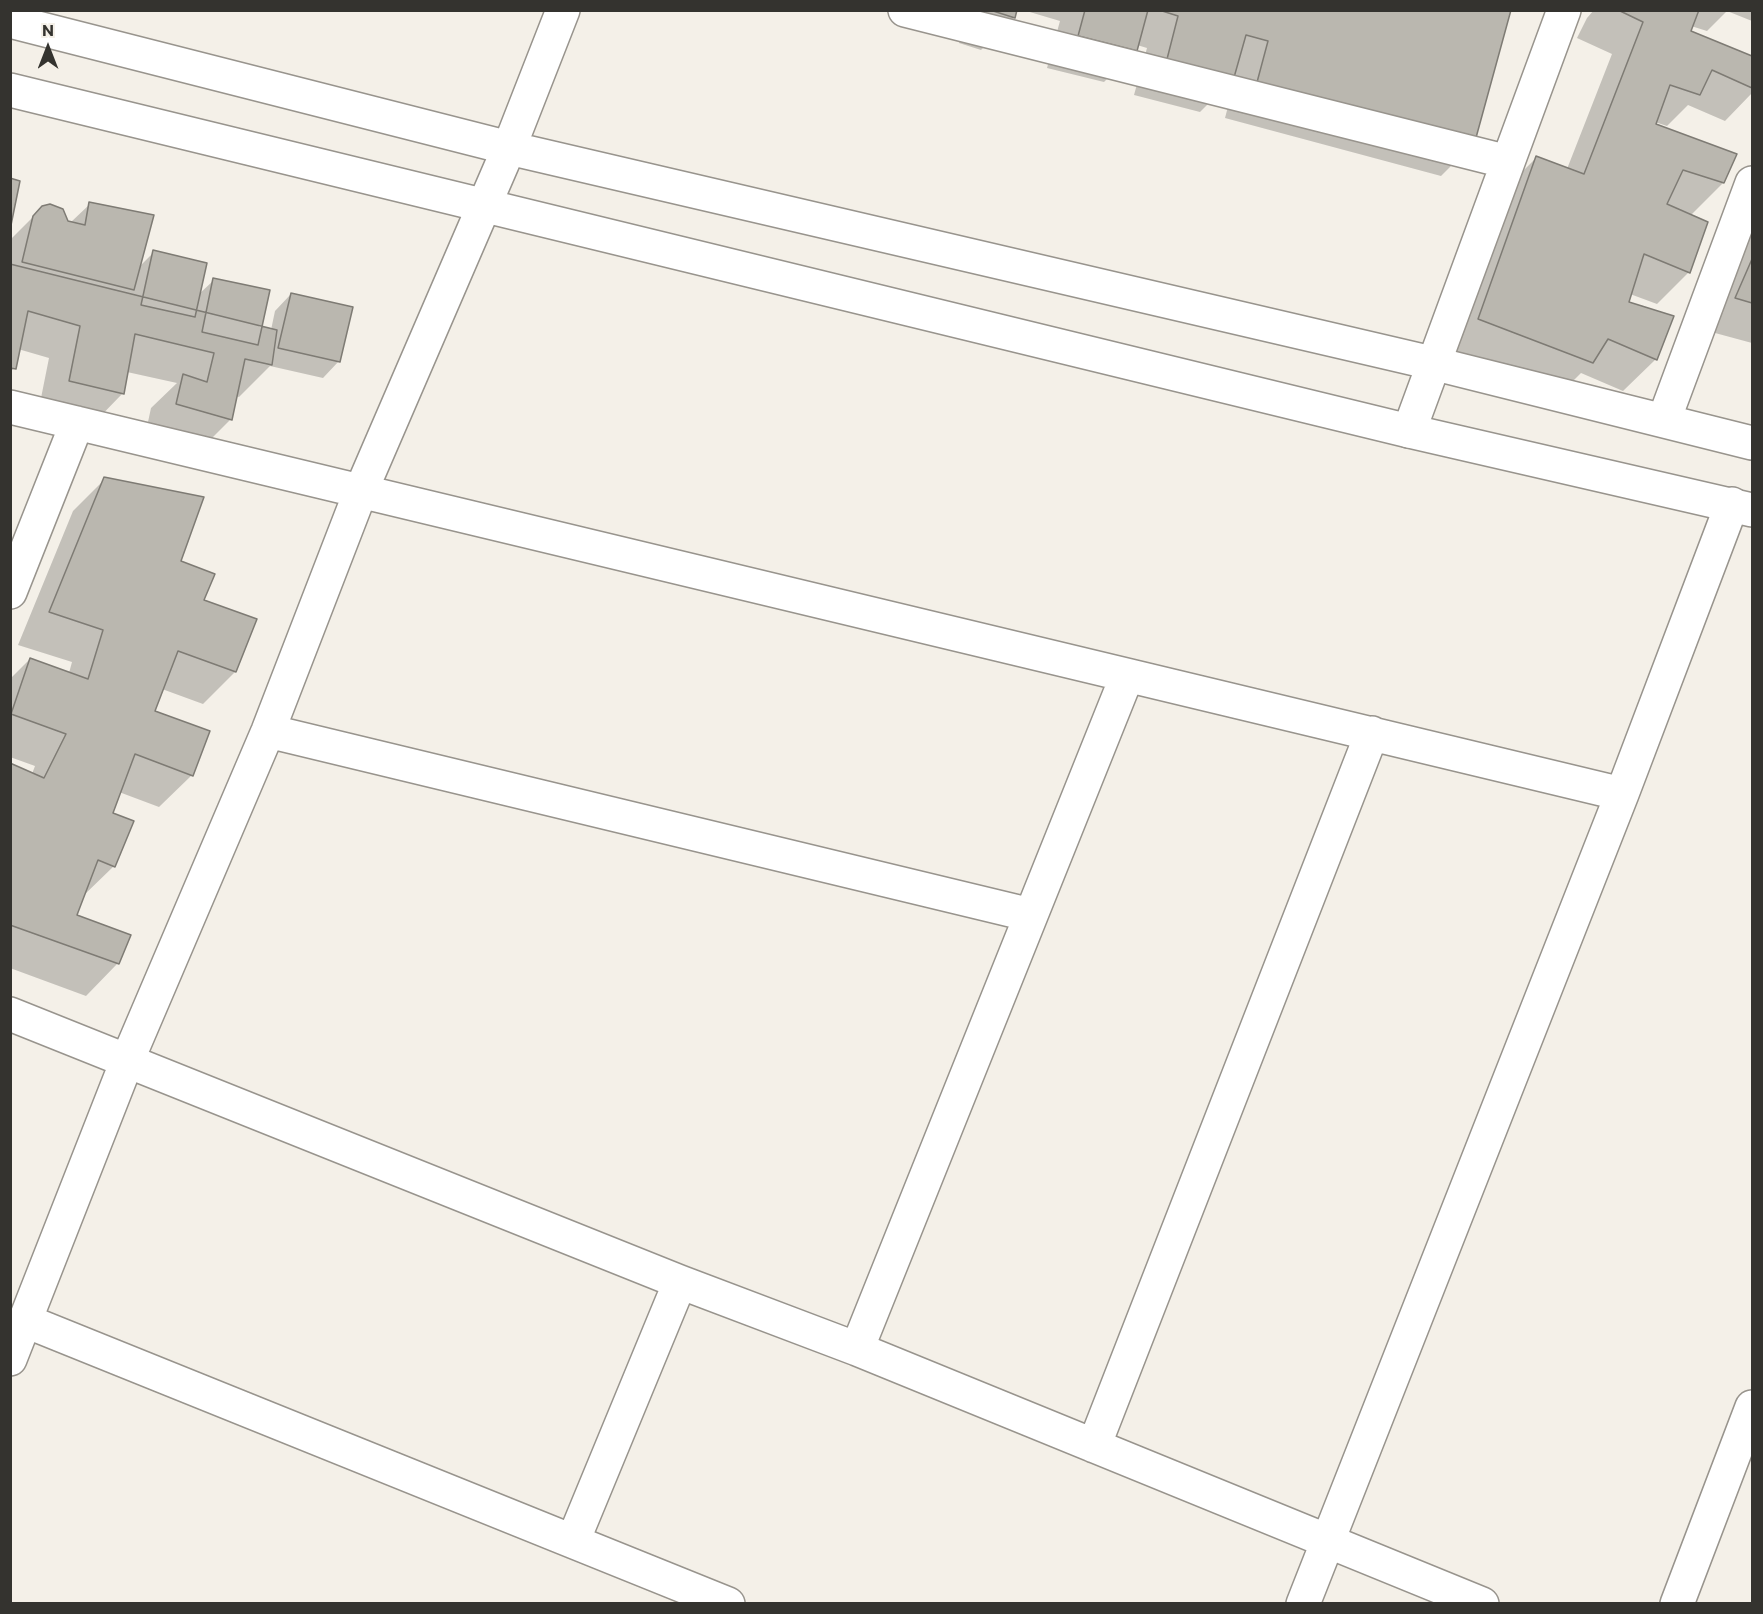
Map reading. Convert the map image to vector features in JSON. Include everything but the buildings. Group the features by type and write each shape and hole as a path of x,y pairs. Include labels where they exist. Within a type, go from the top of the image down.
{"street":[{"path":"10,1359 128,1061 268,730 360,492 486,205 563,10"},
{"path":"905,10 961,17 1508,162"},
{"path":"1409,431 1432,363 1564,10"},
{"path":"10,21 509,147 1432,363 1752,443"},
{"path":"10,90 1409,431 1742,507 1622,794 1303,1604"},
{"path":"1664,420 1752,183"},
{"path":"10,407 1622,794"},
{"path":"10,591 77,423"},
{"path":"857,1349 1127,676"},
{"path":"268,730 1031,915"},
{"path":"1094,1446 1372,733"},
{"path":"10,1014 680,1282 857,1349 1482,1604"},
{"path":"573,1541 680,1282"},
{"path":"26,1321 728,1604"},
{"path":"1677,1604 1752,1407"}]}
